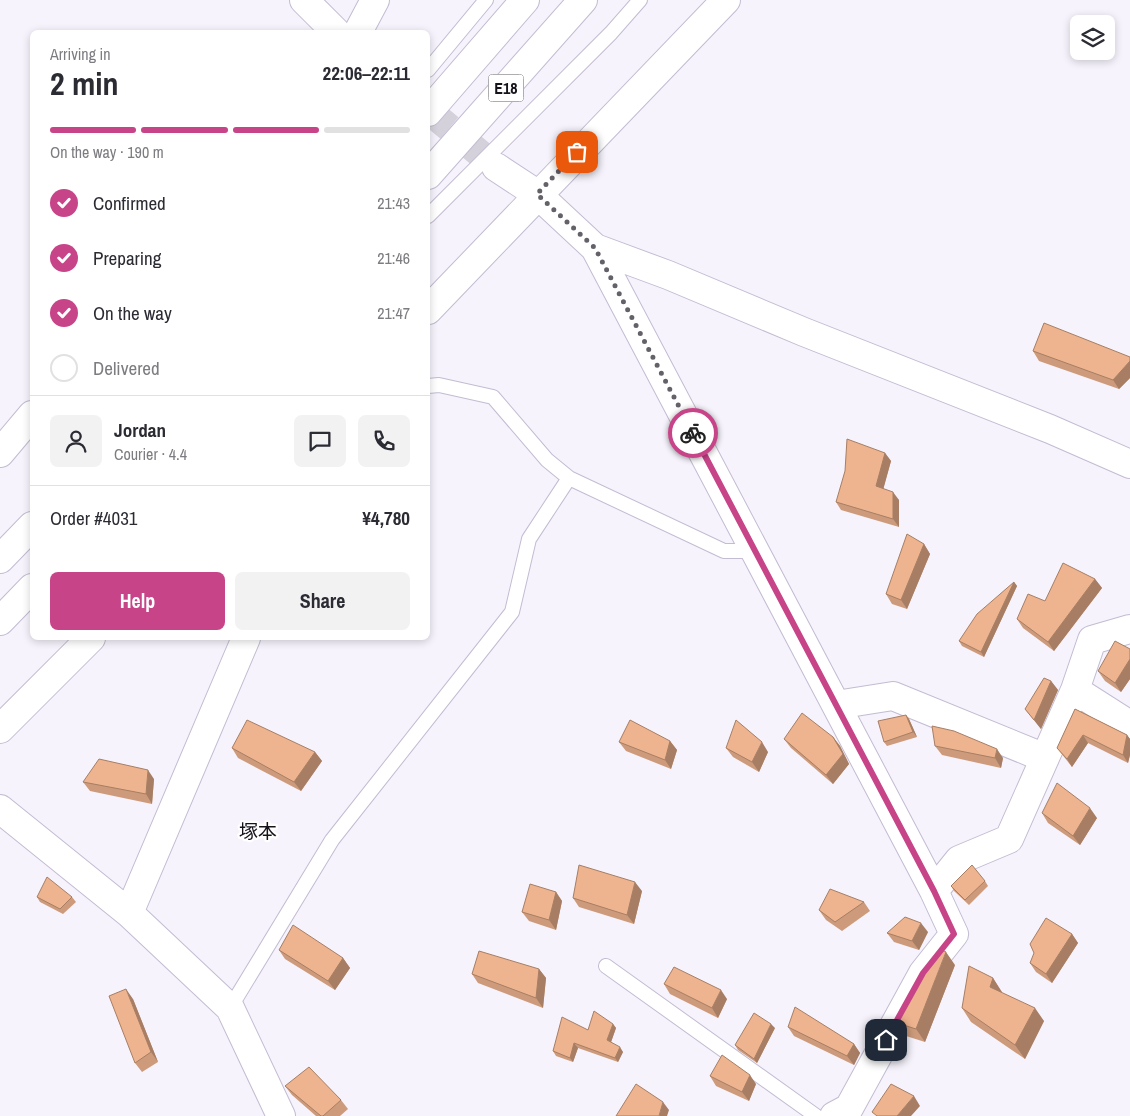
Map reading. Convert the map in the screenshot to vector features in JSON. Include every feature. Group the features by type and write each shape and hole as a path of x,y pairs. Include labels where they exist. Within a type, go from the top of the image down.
{"main road":[{"path":"304,0 334,30"},
{"path":"359,30 375,0"},
{"name":"E18","path":"430,110 525,0"},
{"name":"E18","path":"430,173 583,0"},
{"path":"430,308 537,194 726,0"},
{"path":"496,167 537,194 595,248 934,891 954,934 923,973 849,1108 834,1116"},
{"path":"595,248 668,275 804,332 1033,422 1130,464"},
{"path":"0,453 30,418"},
{"path":"0,559 30,528"},
{"path":"0,620 30,590"},
{"path":"934,891 959,860 1009,839 1075,690 1092,640 1130,629"},
{"path":"0,729 88,640"},
{"path":"129,913 245,640"},
{"path":"1075,690 1130,725"},
{"path":"836,705 893,696 1045,758"},
{"path":"0,809 129,913 230,1008 281,1116"}],"lane":[{"path":"430,68 486,0"},
{"path":"430,214 611,33 640,0"},
{"path":"430,386 439,385 493,397 547,460 569,478 724,552 755,551"},
{"path":"230,1008 332,840 512,612 529,539 569,478"},
{"path":"606,966 816,1116"}],"building":[{"path":"1044,323 1130,357 1130,361 1113,380 1033,351"},
{"path":"847,439 885,453 876,486 893,492 893,519 836,502 845,471"},
{"path":"907,534 924,544 901,600 886,594"},
{"path":"1063,563 1095,579 1048,642 1017,619 1028,594 1045,601"},
{"path":"1014,582 981,652 959,641 977,614"},
{"path":"1115,641 1130,649 1130,659 1115,683 1098,671"},
{"path":"1044,678 1051,681 1034,720 1025,709"},
{"path":"1075,709 1127,735 1123,755 1083,735 1067,759 1057,748"},
{"path":"802,713 833,737 843,754 826,775 784,739"},
{"path":"906,715 913,732 884,742 878,721"},
{"path":"247,720 315,752 294,782 232,748"},
{"path":"630,720 670,741 665,760 619,742"},
{"path":"736,720 762,742 752,762 726,748"},
{"path":"932,726 954,731 997,749 995,758 935,746"},
{"path":"99,759 148,770 146,794 83,782"},
{"path":"1057,783 1090,808 1073,836 1042,813"},
{"path":"579,865 635,882 627,915 573,898"},
{"path":"972,865 985,881 965,900 951,886"},
{"path":"47,877 72,897 60,909 37,897"},
{"path":"530,884 556,892 549,920 522,912"},
{"path":"830,889 864,902 835,922 819,910"},
{"path":"905,917 921,923 912,941 887,933"},
{"path":"1046,918 1072,934 1046,974 1030,963 1034,953 1030,944"},
{"path":"293,925 343,958 328,981 279,950"},
{"path":"942,950 946,952 916,1029 897,1023 927,969"},
{"path":"479,951 539,969 536,998 472,974"},
{"path":"969,966 993,978 990,987 1035,1008 1015,1045 962,1008"},
{"path":"674,967 721,990 712,1008 664,984"},
{"path":"126,989 151,1052 135,1063 109,996"},
{"path":"795,1007 854,1044 847,1056 788,1027"},
{"path":"594,1011 613,1024 607,1040 620,1047 615,1058 574,1043 570,1058 553,1051 562,1017 588,1030"},
{"path":"754,1013 771,1024 754,1059 735,1045"},
{"path":"722,1055 750,1075 742,1092 710,1076"},
{"path":"309,1067 341,1100 323,1116 285,1086"},
{"path":"636,1084 663,1102 659,1116 616,1116"},
{"path":"891,1084 914,1096 897,1116 877,1116 872,1112"}],"tunnel":[{"path":"430,112 496,167"}],"way so far":[{"path":"577,152 537,194 595,248 693,433"}],"district":[{"name":"塚本","path":"258,831"}],"route":[{"path":"693,433 934,891 954,934 923,973 886,1040"}]}
